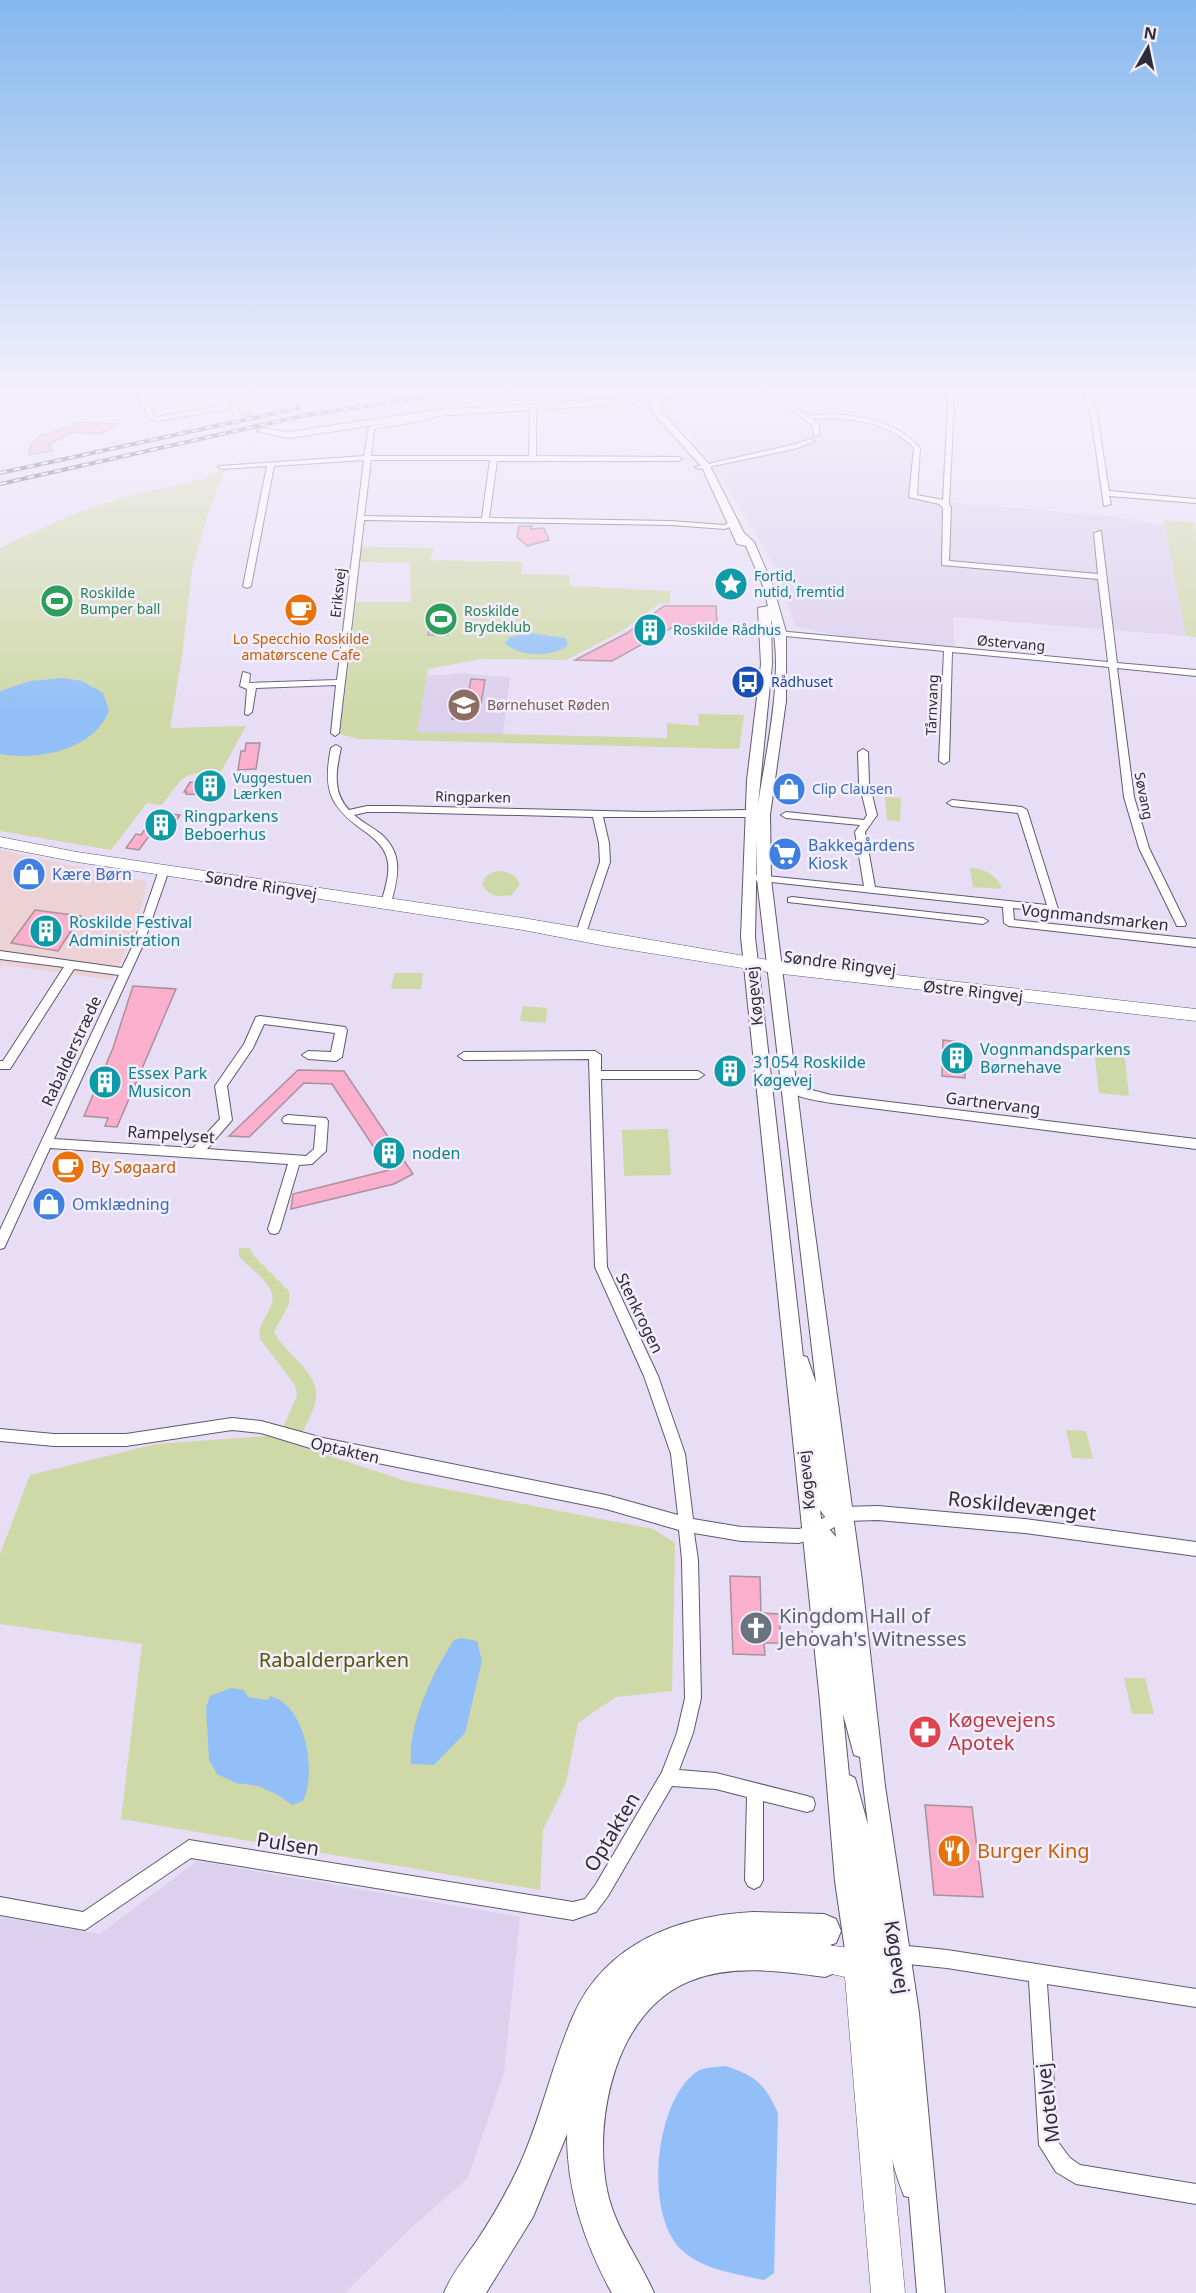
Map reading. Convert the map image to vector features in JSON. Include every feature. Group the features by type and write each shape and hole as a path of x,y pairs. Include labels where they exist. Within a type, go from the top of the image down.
{"highway":[{"path":"463,2293 499,2243 535,2172 587,2023 610,1991 634,1965 661,1946 701,1931 739,1927 855,1951"},
{"path":"635,2293 604,2240 589,2188 586,2124 592,2084 609,2038 627,2010 649,1987 669,1973 703,1959 742,1954 855,1951"}],"main road":[{"name":"Søndre Ringvej","path":"0,842 164,870 750,958"},
{"name":"Østre Ringvej","path":"750,958 1196,1015"},
{"name":"Søndre Ringvej","path":"773,962 906,971"},
{"name":"Østre Ringvej","path":"906,971 1196,1004"},
{"name":"Køgevej","path":"855,1951 888,2293"}],"street":[{"path":"247,586 265,499"},
{"name":"Eriksvej","path":"335,733 362,499"},
{"path":"485,520 488,499"},
{"name":"Køgevej","path":"722,499 740,535 749,542 768,586 780,700 757,814 749,877 750,958 836,1744 855,1951 906,2013 932,2293"},
{"path":"922,499 946,504"},
{"path":"946,499 945,563 1102,577"},
{"path":"1106,499 1107,504"},
{"path":"1173,499 1196,501"},
{"path":"359,518 691,523 725,527 735,523"},
{"name":"Søvang","path":"1098,532 1112,666 1134,821 1181,924"},
{"name":"Østervang","path":"773,635 1196,673"},
{"name":"Tårnvang","path":"944,761 948,650"},
{"path":"246,674 244,686 341,682"},
{"path":"248,712 252,686"},
{"path":"336,748 332,786 340,806 377,834 392,859 393,874 386,903"},
{"path":"862,752 864,783 872,815 860,831 870,890"},
{"name":"Vognmandsmarken","path":"749,877 1053,909 1022,810 952,803"},
{"name":"Ringparken","path":"348,813 367,809 394,808 597,814 757,814"},
{"path":"581,933 604,862 604,843 597,814"},
{"name":"Køgevej","path":"757,814 773,962 843,1514 874,1786 855,1951"},
{"path":"786,815 865,823"},
{"name":"Rabalderstræde","path":"0,1244 126,972 148,919 164,870"},
{"path":"814,902 815,884"},
{"path":"792,900 983,921"},
{"name":"Vognmandsmarken","path":"1008,905 1009,923 1196,943"},
{"path":"0,955 126,972"},
{"path":"0,1065 6,1066 71,965"},
{"path":"196,1153 226,1120 221,1086 249,1046 260,1020 340,1030 336,1058 308,1055"},
{"name":"Stenkrogen","path":"464,1056 596,1055 602,1274 651,1376 678,1454 687,1525"},
{"path":"596,1075 698,1075"},
{"name":"Gartnervang","path":"788,1086 831,1100 1196,1144"},
{"name":"Rampelyset","path":"46,1143 308,1161 320,1151 322,1121 288,1120"},
{"path":"274,1228 294,1160"},
{"path":"791,1336 808,1386 823,1497 833,1511 843,1514"},
{"name":"Optakten","path":"0,1435 54,1440 126,1440 232,1424 261,1427 322,1445 606,1502 687,1525 741,1534"},
{"name":"Roskildevænget","path":"843,1514 878,1513 968,1520 1196,1549"},
{"name":"Køgevej","path":"741,1534 784,1536 812,1532 843,1514"},
{"name":"Optakten","path":"590,1906 668,1777 685,1733 693,1698 687,1525"},
{"path":"812,1532 823,1537 830,1546 845,1674 853,1714 874,1786"},
{"path":"836,1744 855,1816 870,1927 879,1942 855,1951"},
{"path":"668,1777 716,1781 807,1804"},
{"path":"754,1880 755,1791"},
{"name":"Pulsen","path":"0,1906 85,1921 189,1849 548,1908 573,1911 590,1906"},
{"path":"855,1951 947,1959 1196,1998"},
{"name":"Motelvej","path":"1037,1973 1049,2145 1063,2165 1076,2174 1196,2194"}],"shaded area":[{"path":"734,499 924,499 1107,516 1165,525 1186,636 953,617 954,646 843,636 795,627 778,572"},
{"name":"Børnehuset Røden","path":"455,673 510,677 503,735 416,732 426,675"},
{"path":"0,850 147,882 137,926 112,980 3,965 0,969"},
{"path":"197,1861 520,1917 504,2072 468,2178 413,2226 345,2293 0,2293 0,1917 100,1934"}],"green space":[{"path":"119,499 214,499 192,570 182,657 170,728 246,726 221,772 198,773 185,777 162,805 147,803 111,850 0,831 0,548 98,505"},
{"path":"1164,520 1194,522 1196,532 1196,637 1186,636"},
{"path":"361,547 434,548 430,560 523,562 521,574 569,575 570,586 670,591 670,604 660,603 622,631 566,660 481,659 428,669 417,732 667,738 667,723 699,726 698,714 744,715 739,749 359,739 340,734 356,602 411,602 410,563 359,562"},
{"path":"885,797 901,798 900,821 887,820"},
{"path":"970,868 989,873 1002,889 973,887"},
{"path":"497,871 511,874 518,880 520,884 512,895 494,895 484,888 482,884 486,877"},
{"path":"394,973 423,973 421,989 391,989"},
{"path":"523,1006 547,1008 546,1023 520,1021"},
{"path":"1094,1049 1124,1052 1129,1096 1099,1093"},
{"path":"668,1129 671,1175 624,1176 622,1130"},
{"path":"239,1248 250,1248 253,1255 289,1291 289,1304 274,1332 285,1348 307,1371 315,1388 314,1407 301,1436 282,1430 297,1395 295,1385 260,1339 259,1332 271,1307 272,1294 263,1279 239,1257"},
{"path":"1066,1430 1086,1431 1093,1459 1072,1458"},
{"name":"Rabalderparken","path":"268,1436 409,1482 653,1529 675,1543 672,1691 616,1697 578,1723 566,1783 543,1830 540,1890 121,1819 142,1644 0,1624 0,1554 30,1475 156,1444"},
{"path":"1124,1678 1145,1678 1154,1714 1132,1714"}],"water":[{"path":"530,633 566,638 568,645 554,652 536,654 518,651 505,643 510,637"},
{"path":"63,678 82,681 103,693 109,710 102,724 92,735 63,750 30,756 0,754 0,691 30,681"},
{"path":"462,1638 477,1641 482,1661 465,1733 434,1765 411,1764 413,1733 423,1699 454,1640"},
{"path":"231,1688 244,1690 248,1697 268,1700 270,1696 282,1702 292,1712 300,1725 308,1758 309,1774 303,1801 292,1805 278,1795 258,1786 236,1783 217,1774 209,1760 206,1707 210,1696"},
{"path":"725,2066 744,2073 758,2082 768,2094 778,2113 774,2273 764,2280 711,2267 691,2257 670,2235 662,2212 659,2159 663,2131 671,2106 683,2085 698,2071"}],"building":[{"path":"519,526 532,526 531,529 544,528 549,540 527,546 517,537"},
{"name":"Roskilde Rådhus","path":"664,606 716,606 717,624 675,626 612,661 575,660 627,633"},
{"name":"Roskilde Brydeklub","path":"433,614 451,614 448,635 428,635"},
{"path":"471,679 485,680 481,703 469,703 466,719 452,719 456,694 468,695"},
{"path":"246,743 260,743 256,769 238,770 241,751 245,751"},
{"path":"190,782 218,786 212,795 186,794 187,792 184,792"},
{"name":"Ringparkens Beboerhus","path":"157,812 180,815 164,838 149,836 139,850 126,848 136,834 141,835"},
{"name":"Roskilde Festival Administration","path":"35,910 81,916 58,951 11,943"},
{"path":"133,986 176,989 117,1127 105,1126 108,1118 84,1116 113,1048"},
{"name":"Vognmandsparkens Børnehave","path":"943,1040 965,1043 965,1051 972,1052 972,1066 965,1065 965,1078 942,1076"},
{"name":"noden","path":"298,1070 344,1071 413,1174 394,1184 291,1209 293,1194 389,1170 332,1084 304,1083 249,1137 229,1136"},
{"name":"Kingdom Hall of Jehovah's Witnesses","path":"730,1576 760,1577 761,1613 779,1614 781,1643 764,1643 765,1655 733,1654"},
{"name":"Burger King","path":"925,1805 972,1807 983,1897 934,1895"}],"place":[{"name":"Fortid, nutid, fremtid","path":"731,584"},
{"name":"Roskilde Bumper ball","path":"57,601"},
{"name":"Lo Specchio Roskilde amatørscene Cafe","path":"301,610"},
{"name":"Roskilde Brydeklub","path":"441,619"},
{"name":"Roskilde Rådhus","path":"650,630"},
{"name":"Rådhuset","path":"748,682"},
{"name":"Børnehuset Røden","path":"464,705"},
{"name":"Vuggestuen Lærken","path":"210,786"},
{"name":"Clip Clausen","path":"789,789"},
{"name":"Ringparkens Beboerhus","path":"161,825"},
{"name":"Bakkegårdens Kiosk","path":"785,854"},
{"name":"Kære Børn","path":"29,874"},
{"name":"Roskilde Festival Administration","path":"46,931"},
{"name":"Vognmandsparkens Børnehave","path":"957,1058"},
{"name":"31054 Roskilde Køgevej","path":"730,1071"},
{"name":"Essex Park Musicon","path":"105,1082"},
{"name":"noden","path":"389,1153"},
{"name":"By Søgaard","path":"68,1167"},
{"name":"Omklædning","path":"49,1204"},
{"name":"Kingdom Hall of Jehovah's Witnesses","path":"756,1628"},
{"name":"Køgevejens Apotek","path":"925,1732"},
{"name":"Burger King","path":"954,1851"}]}
